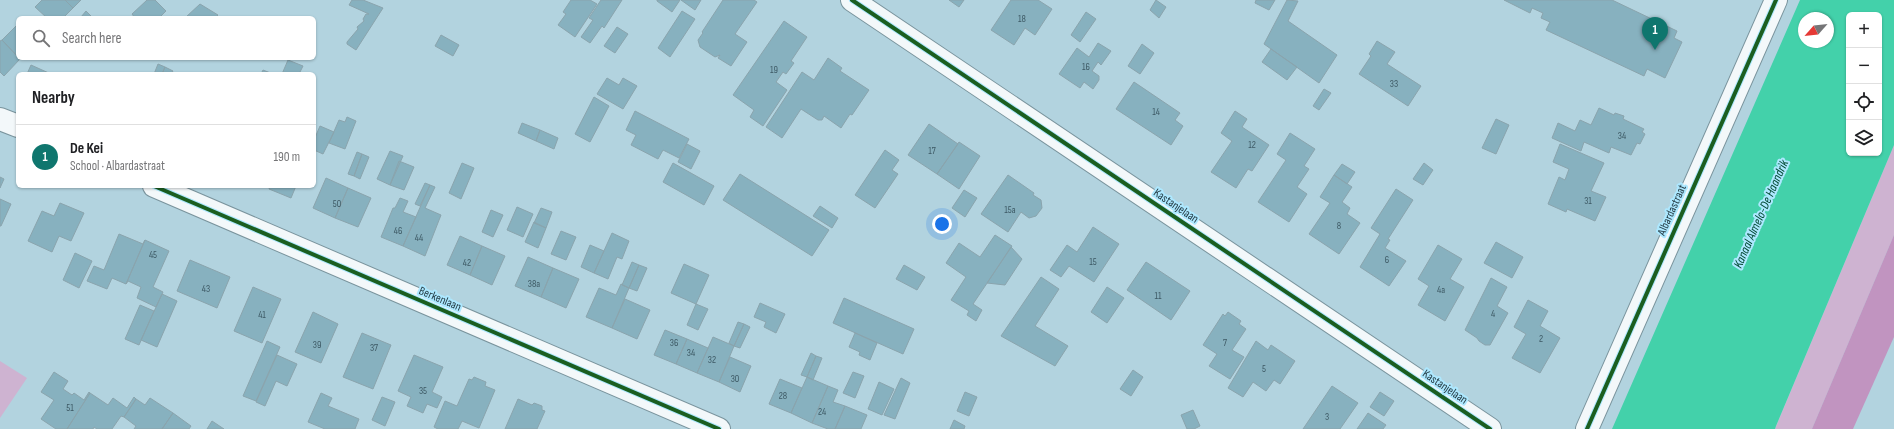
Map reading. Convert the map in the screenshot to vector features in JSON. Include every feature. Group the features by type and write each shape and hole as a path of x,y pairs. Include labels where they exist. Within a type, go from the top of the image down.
{"street":[{"name":"Kastanjelaan","path":"852,0 1490,429"},
{"name":"Albardastraat","path":"1587,429 1776,0"},
{"path":"0,119 16,125"},
{"name":"Berkenlaan","path":"158,188 684,422 719,429"}],"shaded area":[{"path":"1894,145 1894,235 1812,429 1775,429"},
{"path":"1894,235 1894,337 1853,429 1812,429"},
{"path":"0,361 27,378 0,418"}],"water":[{"name":"Kanaal Almelo-De Haandrik","path":"1800,0 1894,0 1894,145 1775,429 1612,429"}],"building":[{"path":"42,0 65,0 73,8 65,16 45,16 35,7"},
{"path":"65,0 81,0 73,8"},
{"path":"147,0 155,0 166,11 161,16 134,16 132,14"},
{"path":"352,0 363,0 383,8 356,50 347,44 347,42 358,29 357,27 364,21 363,19 366,14 369,14 349,5"},
{"path":"571,0 590,0 597,4 575,37 558,25 566,14 563,12"},
{"path":"601,0 622,0 604,28 602,26 590,43 581,37 593,20 589,18"},
{"path":"657,0 680,0 672,12"},
{"path":"681,0 701,0 695,10"},
{"path":"723,0 754,0 757,2 735,34 747,42 731,66 718,58 720,55 715,57 700,47 698,40"},
{"path":"949,0 964,0 959,7"},
{"path":"1011,0 1038,0 1052,9 1035,35 1025,28 1014,45 991,30"},
{"path":"1156,0 1166,7 1159,18 1150,10"},
{"path":"1256,0 1275,0 1269,10 1255,3"},
{"path":"1287,0 1298,1 1288,21 1337,55 1319,83 1264,44"},
{"path":"1504,0 1612,0 1677,31 1674,38 1682,42 1665,78 1647,69 1644,76 1546,30 1550,22 1541,18 1543,13 1532,8 1530,13"},
{"path":"200,4 218,15 217,16 187,16"},
{"path":"86,11 91,16 82,16"},
{"path":"682,11 695,19 670,57 658,48"},
{"path":"1086,12 1096,19 1080,42 1071,35"},
{"path":"784,21 807,37 791,61 794,63 786,74 783,72 776,82 787,90 763,126 750,117 754,110 733,95"},
{"path":"16,26 16,55 2,40"},
{"path":"617,27 628,34 615,53 604,46"},
{"path":"441,35 459,45 453,56 435,46"},
{"path":"2,40 16,55 16,60 19,60 4,76 0,72 0,41"},
{"path":"1377,41 1395,52 1387,64 1421,86 1408,106 1359,74 1371,56 1369,54"},
{"path":"1098,43 1111,51 1101,65 1098,62 1092,71 1099,76 1099,80 1093,89 1084,82 1080,88 1059,74 1077,48 1089,57"},
{"path":"1142,44 1154,53 1140,74 1128,66"},
{"path":"1271,49 1297,67 1287,80 1262,62"},
{"path":"828,58 842,68 840,71 869,90 841,128 824,116 822,120 818,120 801,109 782,138 766,127 802,72 814,80"},
{"path":"288,60 303,66 300,72 283,72"},
{"path":"158,64 165,67 163,72 155,72"},
{"path":"31,65 47,72 28,72"},
{"path":"165,67 173,71 172,72 163,72"},
{"path":"607,78 619,85 623,78 637,86 623,109 597,94"},
{"path":"1134,82 1180,113 1175,120 1183,126 1171,145 1116,109"},
{"path":"1324,89 1331,93 1319,110 1313,106"},
{"path":"594,97 609,106 590,142 575,134"},
{"path":"1599,108 1614,115 1615,113 1624,116 1623,119 1644,129 1642,132 1645,134 1640,144 1637,143 1631,155 1611,147 1609,153 1584,142 1581,151 1552,138 1558,123 1575,131 1580,120 1591,125"},
{"path":"635,111 689,139 679,158 663,150 658,159 631,145 636,135 626,130"},
{"path":"1235,111 1247,119 1242,127 1269,145 1252,171 1248,169 1236,188 1211,172 1232,141 1221,133"},
{"path":"347,117 356,121 345,149 329,143 339,120 345,122"},
{"path":"1496,119 1509,125 1496,154 1482,148"},
{"path":"522,123 540,130 536,141 518,133"},
{"path":"929,124 958,144 937,174 908,155"},
{"path":"320,126 334,132 323,154 316,151 316,135"},
{"path":"540,130 558,138 554,149 536,141"},
{"path":"1290,133 1315,149 1304,166 1309,169 1297,187 1307,194 1289,222 1258,202 1286,160 1277,154"},
{"path":"959,142 980,156 959,189 937,174"},
{"path":"687,144 700,151 691,169 678,162"},
{"path":"1560,144 1604,163 1591,191 1606,197 1595,221 1567,209 1566,212 1548,204 1559,177 1565,180 1569,169 1553,162"},
{"path":"885,150 899,160 892,170 898,174 875,208 855,195"},
{"path":"390,151 403,156 390,185 377,179"},
{"path":"357,152 362,154 354,176 348,174"},
{"path":"362,154 369,157 360,179 354,176"},
{"path":"399,161 414,167 404,190 390,185"},
{"path":"462,163 474,168 461,199 449,193"},
{"path":"673,163 714,186 704,205 663,182"},
{"path":"1424,163 1433,170 1423,185 1413,179"},
{"path":"1342,164 1355,172 1347,184 1334,175"},
{"path":"740,174 829,230 812,256 723,200"},
{"path":"1008,175 1034,193 1033,195 1041,200 1042,208 1036,216 1029,218 1021,212 1008,232 981,214"},
{"path":"1334,175 1352,187 1342,202 1350,208 1347,214 1360,223 1339,254 1309,234 1330,203 1320,197"},
{"path":"0,177 4,179 0,188"},
{"path":"326,178 348,188 335,218 313,208"},
{"path":"425,183 430,185 420,206 415,204"},
{"path":"430,185 435,187 425,208 441,215 425,256 403,246"},
{"path":"269,188 295,188 291,198"},
{"path":"348,188 371,198 358,227 335,218"},
{"path":"1396,189 1413,200 1388,239 1390,240 1385,248 1406,261 1389,286 1360,267 1380,234 1371,228"},
{"path":"964,190 977,198 965,217 952,208"},
{"path":"400,198 408,201 403,212 416,217 403,246 381,237 393,208 395,208"},
{"path":"0,199 11,204 1,226 0,226"},
{"path":"60,203 84,213 71,241 59,236 52,252 28,241 42,211 54,216"},
{"path":"820,206 838,218 832,228 813,216"},
{"path":"517,207 533,214 523,237 507,230"},
{"path":"541,208 552,212 546,228 534,223"},
{"path":"491,210 503,215 493,237 482,232"},
{"path":"534,222 546,228 538,248 525,242"},
{"path":"1093,227 1119,244 1094,282 1069,266 1061,277 1050,270 1067,245 1077,252"},
{"path":"561,231 576,237 566,260 551,254"},
{"path":"612,233 629,241 622,259 617,257 608,279 594,273"},
{"path":"119,234 143,244 145,240 126,284 112,278 107,289 87,281 94,266 104,270"},
{"path":"995,235 1012,246 973,304 982,310 976,321 967,315 969,311 951,300 966,277 946,263 959,243 980,257"},
{"path":"460,236 482,246 470,275 447,265"},
{"path":"145,240 169,251 153,287 163,292 156,307 137,298 141,287 128,281 126,284"},
{"path":"1496,242 1523,257 1512,278 1484,263"},
{"path":"590,245 604,251 594,273 581,267"},
{"path":"1438,245 1462,259 1450,279 1464,287 1445,321 1418,305 1429,286 1418,279"},
{"path":"482,246 505,256 492,285 470,275"},
{"path":"1011,247 1022,259 1005,285 987,283"},
{"path":"75,253 92,261 79,288 63,280"},
{"path":"528,257 553,268 541,297 515,286"},
{"path":"190,260 230,277 217,308 177,291"},
{"path":"632,262 639,265 629,288 622,285"},
{"path":"1146,262 1190,291 1171,320 1127,290"},
{"path":"684,264 709,275 696,304 671,293"},
{"path":"639,265 647,268 637,291 629,288"},
{"path":"904,265 925,277 917,290 896,279"},
{"path":"553,268 579,279 566,308 541,297"},
{"path":"1041,277 1059,289 1035,326 1068,346 1055,366 1001,336"},
{"path":"1491,278 1507,287 1497,306 1508,313 1490,345 1485,345 1465,330"},
{"path":"621,284 629,288 612,328 586,317 599,288 616,295"},
{"path":"253,287 281,299 262,343 234,331"},
{"path":"1107,287 1124,298 1107,323 1091,312"},
{"path":"162,294 177,301 157,347 141,340"},
{"path":"844,298 914,329 903,354 833,323"},
{"path":"625,299 650,310 637,339 612,328"},
{"path":"1528,300 1548,311 1540,326 1560,338 1540,373 1512,358 1526,334 1514,327"},
{"path":"760,303 785,314 776,333 764,327 766,322 754,317"},
{"path":"696,304 708,309 698,330 687,325"},
{"path":"140,305 154,311 139,345 125,339"},
{"path":"313,312 338,324 321,363 295,352"},
{"path":"1228,312 1241,321 1239,324 1246,329 1232,350 1244,357 1230,379 1209,366 1217,354 1203,345 1223,314 1225,316"},
{"path":"738,322 744,324 734,346 729,343"},
{"path":"744,324 750,327 740,348 734,346"},
{"path":"665,330 687,339 676,364 654,355"},
{"path":"362,333 391,345 373,389 343,377"},
{"path":"855,333 877,343 870,360 859,355 860,352 849,347"},
{"path":"713,337 734,346 719,382 697,373"},
{"path":"687,339 708,348 697,373 676,364"},
{"path":"267,341 280,347 256,401 243,396"},
{"path":"1256,341 1268,350 1271,345 1295,361 1280,384 1274,380 1266,391 1253,382 1243,397 1228,388"},
{"path":"811,353 816,356 807,377 801,375"},
{"path":"277,355 297,364 287,386 276,381 265,406 256,402"},
{"path":"414,355 443,367 432,392 442,397 437,408 427,404 423,413 407,406 411,397 398,391"},
{"path":"816,356 822,358 813,380 807,377"},
{"path":"730,357 751,366 740,392 719,382"},
{"path":"1133,370 1143,377 1131,396 1120,389"},
{"path":"54,372 68,381 63,389 72,395 74,393 84,400 89,392 90,393 67,429 56,429 41,419 54,400 41,392"},
{"path":"853,372 864,376 855,398 843,393"},
{"path":"474,377 486,382 485,386 495,390 479,428 462,421 458,429 438,429 434,427 445,401 457,406 469,379 472,380"},
{"path":"807,377 828,386 812,423 791,413"},
{"path":"901,378 910,383 895,419 884,415"},
{"path":"780,379 802,388 791,413 769,404"},
{"path":"879,382 894,389 882,415 868,409"},
{"path":"828,386 838,390 833,402 845,406 835,429 828,429 812,423"},
{"path":"1332,386 1358,403 1340,429 1303,429"},
{"path":"965,392 977,397 969,416 957,411"},
{"path":"1380,392 1394,401 1384,416 1370,407"},
{"path":"90,393 108,405 113,398 127,408 134,397 136,399 124,417 121,416 112,429 97,429 94,427 93,429 67,429"},
{"path":"321,393 332,398 328,406 359,419 355,429 325,429 308,422"},
{"path":"382,397 395,402 385,426 372,420"},
{"path":"150,398 173,413 162,429 134,429 136,426 124,417 136,399 145,405"},
{"path":"518,399 532,405 534,403 542,406 542,410 545,411 537,429 505,429"},
{"path":"845,406 867,415 861,429 835,429"},
{"path":"1193,410 1200,426 1194,429 1187,429 1181,415"},
{"path":"173,413 191,426 189,429 162,429"},
{"path":"1368,413 1386,425 1383,429 1357,429"},
{"path":"954,420 965,426 964,429 950,429"},
{"path":"212,421 224,429 207,429"}],"cycle path":[{"path":"852,0 1490,429"},
{"path":"1587,429 1776,0"},
{"path":"159,188 719,429"}],"place":[{"name":"De Kei","path":"1655,50"}]}
